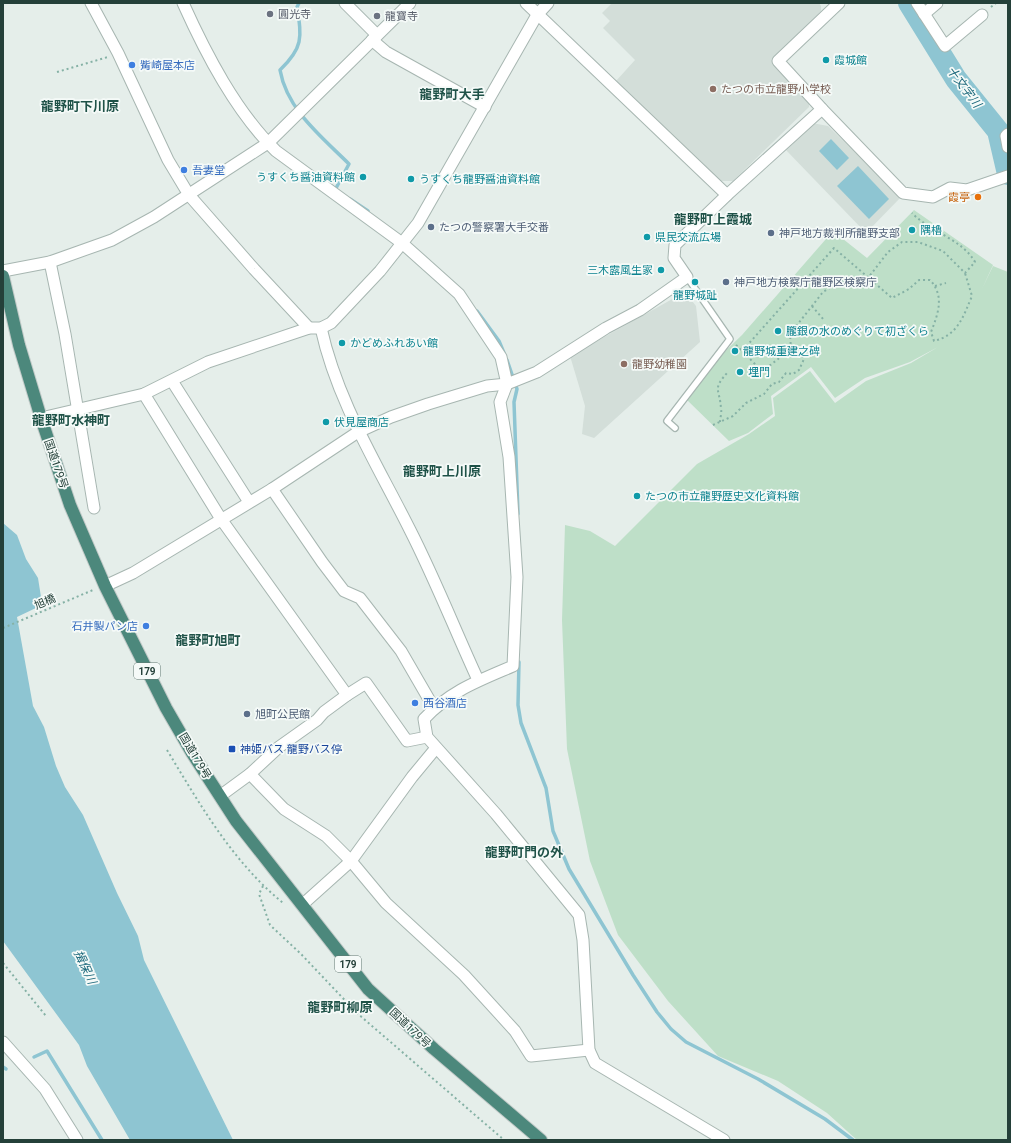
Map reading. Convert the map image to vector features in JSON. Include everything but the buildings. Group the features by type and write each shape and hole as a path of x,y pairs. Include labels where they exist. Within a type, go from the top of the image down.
{"highway":[{"name":"国道179号","path":"3,276 19,345 41,418 99,588 192,753 236,821 368,989 434,1049 541,1140"}],"street":[{"path":"91,3 118,53 168,160 189,195 254,269 315,328 325,346 340,394 358,432 411,531 478,680"},
{"path":"183,3 201,43 239,105 268,143 276,151 405,240 459,294 501,357 507,384 500,402 509,457 517,577 513,666 478,680 451,694 434,708 424,719 427,737 496,814 579,915 583,940 589,1050 595,1063 724,1140"},
{"path":"345,3 386,52 485,107"},
{"path":"3,271 50,262 83,252 112,240 154,217 268,143 410,3"},
{"path":"526,3 727,195"},
{"path":"41,418 144,394 208,362 330,323 380,271 418,223 537,15 548,3"},
{"path":"839,3 827,7 778,61 822,109 903,193 933,197 950,188 967,190 1005,178"},
{"path":"918,3 946,46 986,12"},
{"path":"924,14 937,3"},
{"path":"99,588 133,573 272,489 358,432 391,417 428,404 487,386 507,384 538,372 606,328 640,310 687,277 674,258 675,246 727,195 822,109"},
{"path":"1008,134 1006,136 1008,147"},
{"path":"50,262 78,409 94,508"},
{"path":"172,381 249,502"},
{"path":"144,394 221,519 348,695"},
{"path":"272,489 322,562 344,590 360,598 401,651 434,708"},
{"path":"220,796 250,774 279,747 317,720 324,712 366,683 407,741 427,737"},
{"path":"302,904 351,861 412,777 436,748"},
{"path":"250,774 284,809 326,836 351,861 386,903 464,975 515,1031 531,1056 589,1050"},
{"path":"3,1042 45,1089 77,1140"}],"lane":[{"path":"675,428 668,421 730,339 687,277"}],"path":[{"path":"986,12 996,3"},
{"path":"57,72 118,53"},
{"path":"912,214 918,220 955,243 971,257 975,262 965,273"},
{"path":"743,350 834,248 868,278 892,298 909,289 920,280 930,280 935,286 939,300 937,317 931,332 934,341 946,338 957,327 967,307 972,296 965,273 943,251 918,242 902,242 888,252 868,278 842,281 823,292 790,334 791,348"},
{"path":"935,286 946,283"},
{"path":"812,306 823,319"},
{"path":"730,339 743,350 759,368 764,370 791,348"},
{"path":"713,425 733,416 746,403 764,394 772,384 780,382 786,373 793,374 799,370 804,359 801,353 791,348"},
{"path":"720,422 721,409 718,395 719,381 729,371"},
{"name":"旭橋","path":"3,628 99,588"},
{"path":"168,750 217,829 239,860 263,886 285,904"},
{"path":"263,886 259,894 270,925 301,954 357,1013 504,1140"},
{"path":"3,963 46,1016"}],"shaded area":[{"name":"たつの市立龍野小学校","path":"612,3 819,3 821,6 821,11 772,60 809,98 809,107 733,181 719,181 616,81 635,60 603,28 610,21 602,13"},
{"name":"たつの市立龍野小学校","path":"812,123 828,126 901,197 866,233 785,149"},
{"name":"龍野幼稚園","path":"685,292 696,306 700,342 594,438 582,434 585,406 570,356"}],"green space":[{"path":"914,210 993,265 982,289 993,266 1008,272 1008,1140 857,1140 827,1113 778,1081 718,1056 668,1001 618,935 590,861 567,749 562,620 565,525 590,531 615,546 697,464 749,434 775,416 773,398 810,371 835,403 866,381 911,363 938,347 910,362 865,378 835,398 811,367 771,396 773,414 748,433 729,441 686,399 714,362 742,335 833,231 867,258"}],"water":[{"path":"831,139 849,158 837,170 819,151"},
{"path":"858,166 889,199 869,219 837,186"},
{"name":"揖保川","path":"3,523 17,535 26,559 38,578 41,597 38,607 17,617 33,706 44,727 56,766 65,787 83,815 117,893 138,936 144,960 233,1140 130,1140 87,1066 79,1045 3,941"}],"waterway":[{"path":"299,3 297,7 300,27 299,42 293,55 280,70 290,98 298,110 317,133 349,164 335,190"},
{"name":"十文字川","path":"909,3 956,79 998,131 1008,174"},
{"path":"350,199 368,211"},
{"path":"477,311 499,341 504,353"},
{"path":"507,360 517,389 514,402 518,514"},
{"path":"519,662 518,705 521,723 546,788 553,831 569,869 657,1012 671,1029 686,1042 758,1079 825,1119 853,1140"},
{"path":"34,1057 47,1051 102,1140"}],"place":[{"name":"圓光寺","path":"270,14"},
{"name":"龍寶寺","path":"377,16"},
{"name":"霞城館","path":"826,60"},
{"name":"觜崎屋本店","path":"132,65"},
{"name":"たつの市立龍野小学校","path":"713,89"},
{"name":"吾妻堂","path":"184,170"},
{"name":"うすくち醤油資料館","path":"363,177"},
{"name":"うすくち龍野醤油資料館","path":"411,179"},
{"name":"霞亭","path":"978,197"},
{"name":"たつの警察署大手交番","path":"431,227"},
{"name":"隅櫓","path":"912,230"},
{"name":"神戸地方裁判所龍野支部","path":"771,233"},
{"name":"県民交流広場","path":"647,237"},
{"name":"三木露風生家","path":"661,270"},
{"name":"龍野城趾","path":"695,282"},
{"name":"神戸地方検察庁龍野区検察庁","path":"726,282"},
{"name":"朧銀の水のめぐりて初ざくら","path":"778,331"},
{"name":"かどめふれあい館","path":"342,343"},
{"name":"龍野城重建之碑","path":"735,351"},
{"name":"龍野幼稚園","path":"624,364"},
{"name":"埋門","path":"740,372"},
{"name":"伏見屋商店","path":"326,422"},
{"name":"たつの市立龍野歴史文化資料館","path":"637,496"},
{"name":"石井製パン店","path":"146,626"},
{"name":"西谷酒店","path":"415,703"},
{"name":"旭町公民館","path":"247,714"},
{"name":"神姫バス 龍野バス停","path":"232,749"}],"district":[{"name":"龍野町大手","path":"452,94"},
{"name":"龍野町下川原","path":"80,106"},
{"name":"龍野町上霞城","path":"713,219"},
{"name":"龍野町水神町","path":"71,420"},
{"name":"龍野町上川原","path":"442,471"},
{"name":"龍野町旭町","path":"208,640"},
{"name":"龍野町門の外","path":"524,852"},
{"name":"龍野町柳原","path":"340,1007"}]}
